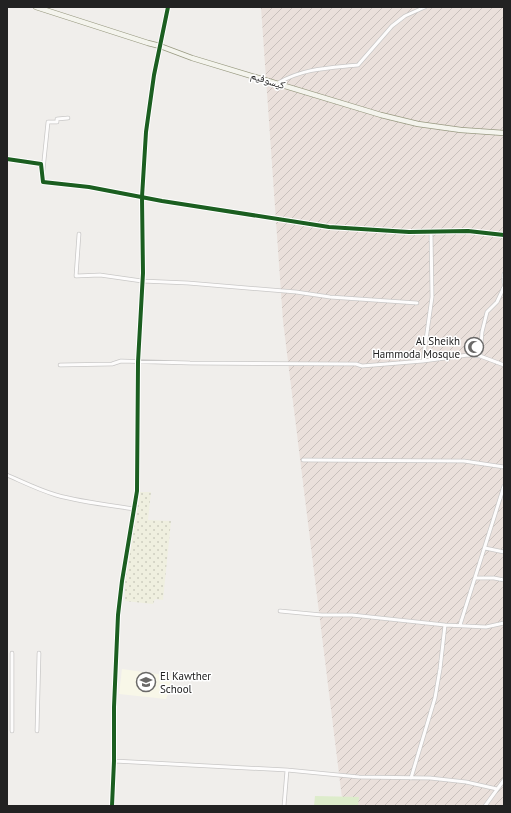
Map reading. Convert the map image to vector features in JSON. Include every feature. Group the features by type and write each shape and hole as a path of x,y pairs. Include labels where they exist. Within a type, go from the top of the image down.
{"street":[{"name":"كيسوفيم","path":"36,7 160,46 192,58 278,82 293,89 381,115 418,124 461,130 504,133"},
{"path":"112,806 118,615 123,574 137,491 138,362 142,280 142,197 146,132 154,75 168,7"},
{"path":"278,82 303,71 358,65 392,26 405,16 425,7"},
{"path":"68,118 57,119 57,122 48,122 43,182 89,187 162,201 329,227 384,231 468,231 504,235"},
{"path":"7,159 41,164 43,174"},
{"path":"423,361 432,297 431,232"},
{"path":"79,234 76,276 100,275 142,280 188,282 296,292 330,297 417,303"},
{"path":"504,274 504,283"},
{"path":"480,356 482,332 487,312 497,302 504,287"},
{"path":"60,364 112,364 121,361 356,364 362,366 423,361 468,355 480,356 504,365"},
{"path":"304,460 464,461 504,466"},
{"path":"7,475 40,490 59,496 134,509"},
{"path":"460,625 504,486"},
{"path":"485,548 504,552"},
{"path":"475,578 494,578 504,580"},
{"path":"280,611 322,615 352,615 445,625 486,627 504,624"},
{"path":"411,778 435,698 445,625"},
{"path":"12,653 12,732"},
{"path":"37,731 39,653"},
{"path":"114,761 288,770 359,777 430,778 466,782 498,789"},
{"path":"284,806 288,770"},
{"path":"485,806 504,780"}],"shaded area":[{"path":"261,7 504,7 504,806 343,806 283,321"},
{"name":"El Kawther School","path":"122,669 171,676 170,689 166,699 119,694"}],"green space":[{"path":"140,492 151,492 148,520 171,521 163,600 155,599 153,604 125,601 125,582"},
{"path":"315,796 359,797 358,806 314,806"}],"cycle path":[{"path":"112,806 118,615 137,491 138,362 143,273 142,197 146,132 154,75 168,7"},
{"path":"7,159 41,164 43,182 89,187 162,201 329,227 409,232 468,231 504,235"}],"place":[{"name":"Al Sheikh Hammoda Mosque","path":"474,347"},
{"name":"El Kawther School","path":"146,682"}]}
